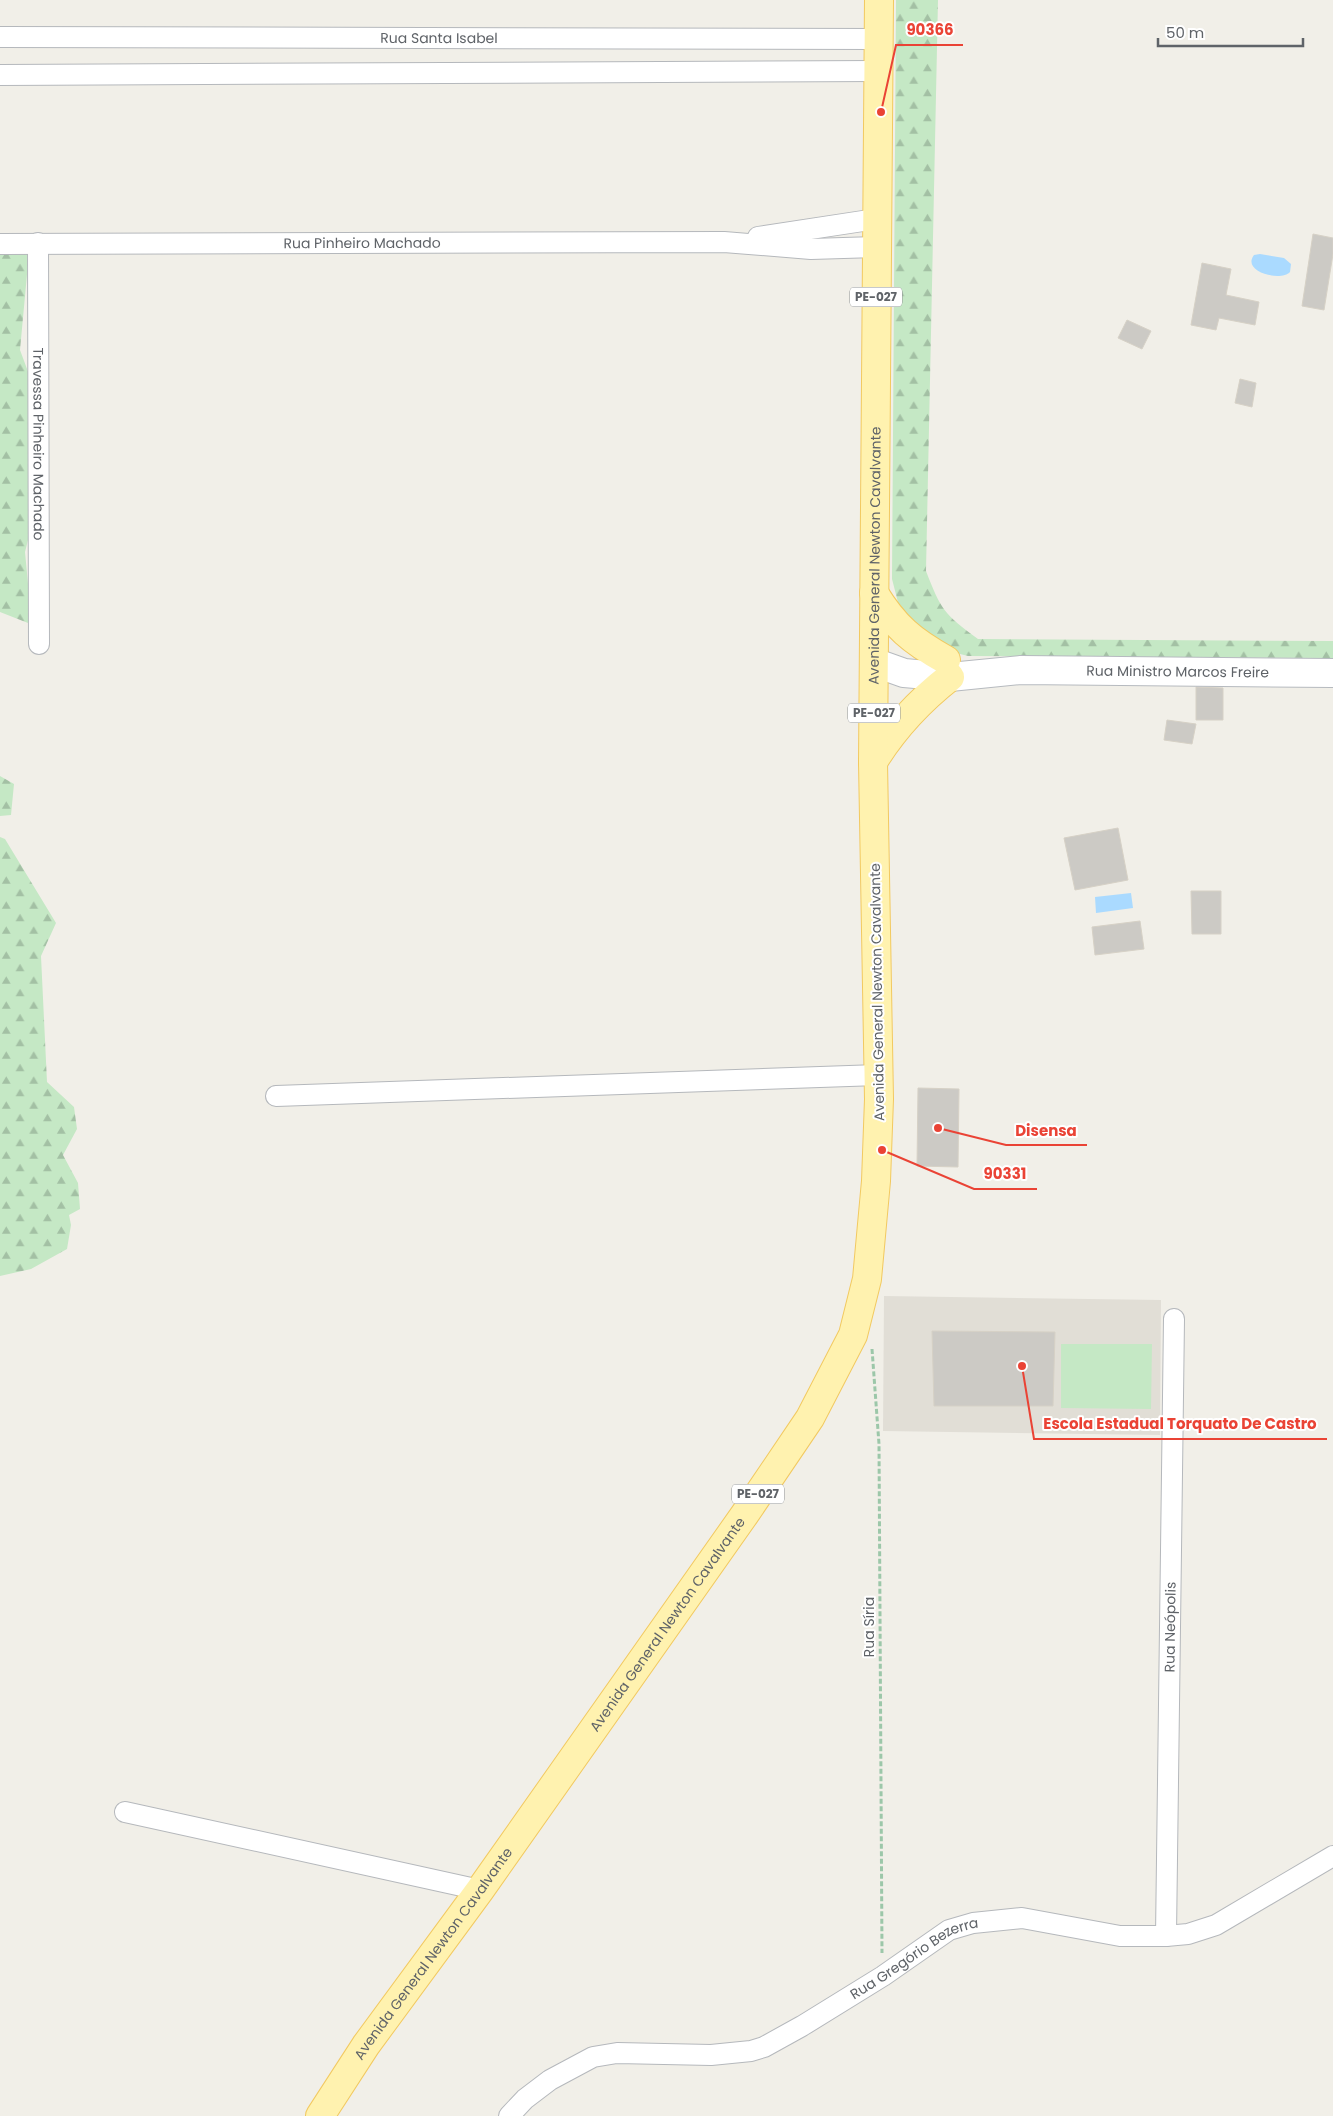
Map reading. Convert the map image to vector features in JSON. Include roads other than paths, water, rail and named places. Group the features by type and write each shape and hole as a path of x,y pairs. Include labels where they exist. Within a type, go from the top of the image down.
{"main road":[{"name":"Avenida General Newton Cavalvante","path":"320,2116 366,2045 480,1890 745,1514 810,1418 853,1335 867,1279 878,1138 873,762 876,664 874,593 878,0"},
{"path":"873,762 889,737 948,668 896,625 874,593"},
{"name":"Rua Ministro Marcos Freire","path":"876,664 904,673 948,668 1333,673"}],"street":[{"name":"Rua Santa Isabel","path":"0,37 878,39"},
{"path":"0,75 877,71"},
{"path":"724,242 876,219"},
{"path":"724,242 811,249 876,247"},
{"name":"Rua Pinheiro Machado","path":"0,244 724,242"},
{"name":"Travessa Pinheiro Machado","path":"38,244 39,644"},
{"path":"276,1096 878,1074"},
{"name":"Rua Neópolis","path":"1166,1936 1174,1319"},
{"path":"125,1812 480,1890"},
{"name":"Rua Gregório Bezerra","path":"509,2116 550,2080 593,2058 617,2054 710,2055 751,2051 764,2047 883,1976 949,1930 973,1923 1022,1918 1120,1936 1188,1934 1216,1925 1333,1856"}],"water":[{"path":"1260,254 1284,258 1291,264 1290,272 1279,276 1264,274 1257,270 1251,261 1254,255"},
{"path":"1131,893 1133,908 1096,913 1095,897"}],"place":[{"name":"90366","path":"881,112"},
{"name":"Disensa","path":"938,1128"},
{"name":"90331","path":"882,1150"},
{"name":"Escola Estadual Torquato De Castro","path":"1022,1366"}]}
